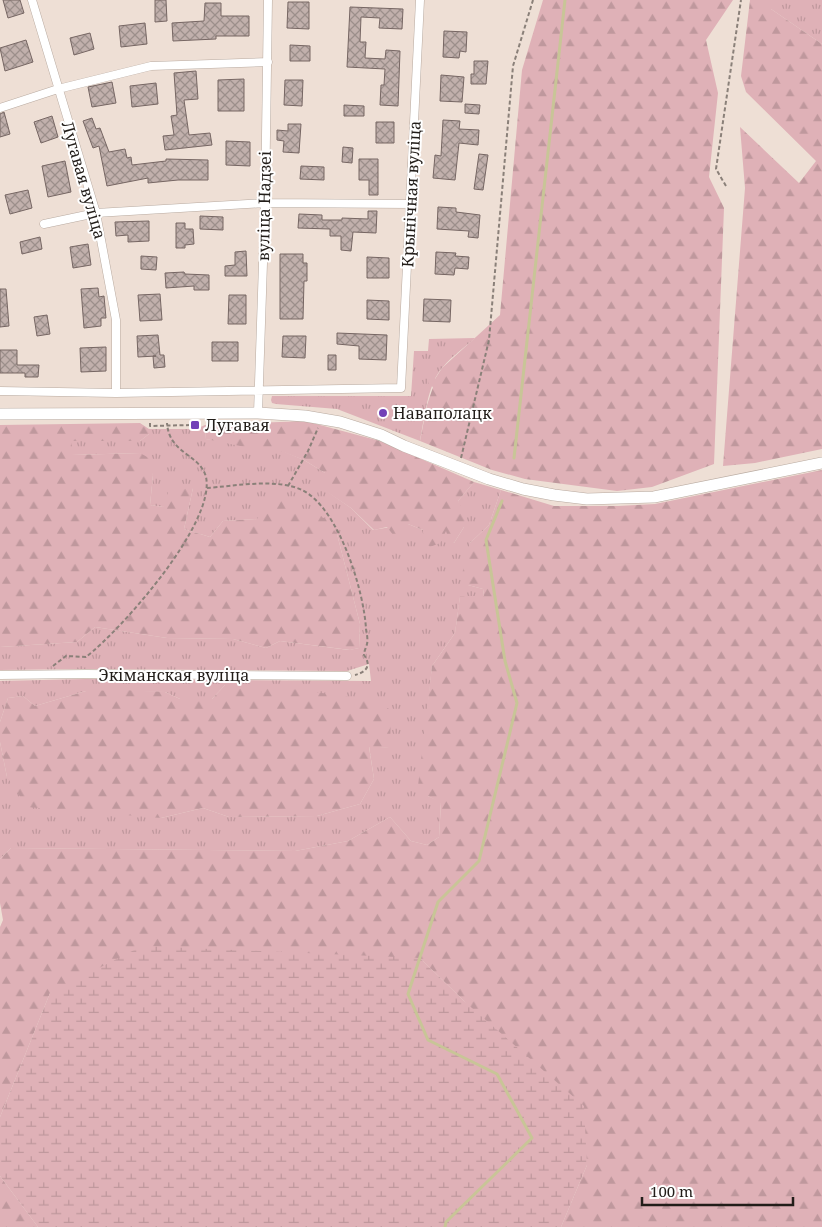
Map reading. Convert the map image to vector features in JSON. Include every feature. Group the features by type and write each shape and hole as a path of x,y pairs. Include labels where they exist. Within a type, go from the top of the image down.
{"main road":[{"path":"0,414 258,413 305,416 340,422 381,435 489,479 554,496 587,499 654,497 822,463"}],"street":[{"name":"Лугавая вуліца","path":"32,0 96,213 116,320 116,393"},
{"name":"вуліца Надзеі","path":"258,413 265,203 268,0"},
{"name":"Крынічная вуліца","path":"259,392 401,388 420,0"},
{"path":"0,108 58,89 151,66 268,62"},
{"path":"44,224 96,213 265,203 411,204"},
{"path":"0,391 116,393 259,392"},
{"name":"Экіманская вуліца","path":"0,676 347,676"}],"path":[{"path":"458,467 489,340 513,66 532,0"},
{"path":"726,186 716,169 741,0"},
{"path":"46,675 66,656 86,657 100,646 136,608 183,546 193,528 206,488 204,471 197,463 177,448 168,434 167,413"},
{"path":"288,486 308,452 322,419"},
{"path":"206,488 274,484 288,486 302,490 327,512 341,534 364,606 367,644 364,655 368,668 362,673 347,676"}],"green space":[{"path":"543,0 733,0 706,40 718,93 709,177 724,208 714,464 652,487 617,491 525,479 492,470 420,441 427,405 433,387 429,385 428,381 431,378 435,379 442,368 500,315 522,70"},
{"path":"750,0 771,0 771,9 822,44 822,449 755,463 723,466 745,188 740,127 799,183 816,161 746,92 741,76"},
{"path":"771,0 822,0 822,44 771,9"},
{"path":"475,338 450,359 438,374 427,402 420,441 337,409 276,404 272,403 271,400 272,396 411,396 414,351 428,351 429,339"},
{"path":"305,421 380,441 474,482 458,501 466,514 464,527 454,543 449,540 446,531 440,543 430,547 423,540 423,530 408,524 405,535 394,536 387,527 374,530 351,508 324,490 325,473 304,460 273,448 270,452 206,439 205,425"},
{"path":"140,423 149,429 149,434 140,441 72,441 72,455 140,453 149,458 153,475 150,505 163,507 170,487 193,488 184,529 210,537 223,521 257,519 274,496 326,519 337,534 360,624 359,648 350,650 280,641 266,648 233,639 167,638 95,627 77,642 0,647 0,425"},
{"path":"205,425 206,439 273,447 304,460 325,473 325,490 351,508 373,530 408,524 423,530 446,530 454,543 464,527 458,501 474,482 501,490 489,525 470,543 468,585 483,589 484,596 460,597 455,633 432,666 427,715 428,796 441,802 439,837 427,845 411,841 390,817 348,841 295,851 11,848 0,859 0,742 7,777 161,818 203,808 229,817 317,816 360,804 374,779 369,746 390,748 225,685 212,699 180,699 165,692 86,691 35,706 23,696 8,698 0,722 0,681 86,679 371,681 369,664 347,671 0,670 0,647 77,642 95,627 167,638 233,639 266,648 280,641 349,650 359,648 360,624 337,534 257,519 223,521 210,537 184,529 193,488 163,507 150,505 153,475 140,453 72,455 72,441 140,441 149,434 149,429 196,429"},
{"path":"822,470 822,1227 561,1227 587,1165 464,1001 420,958 50,993 0,1117 0,927 3,920 0,903 0,859 11,848 295,851 348,841 390,817 411,841 427,845 439,837 441,803 428,796 418,786 432,666 455,633 460,596 484,596 483,589 468,585 461,578 470,543 489,525 501,490 554,506 655,504"},
{"path":"225,685 264,685 372,700 391,710 390,748 369,747 374,779 360,804 317,816 229,817 203,808 161,818 27,807 7,777 0,742 0,722 8,698 23,696 35,706 86,691 122,690 165,692 180,699 212,699"},
{"path":"142,946 420,958 464,1001 584,1106 587,1165 561,1227 38,1227 0,1176 0,1117 50,993"},
{"path":"0,1176 38,1227 0,1227"}],"building":[{"path":"3,0 20,0 24,13 8,18"},
{"path":"155,0 166,0 167,21 155,22"},
{"path":"288,2 309,2 309,29 287,28"},
{"path":"205,3 221,3 221,16 249,16 249,36 216,36 216,39 173,41 172,23 204,21"},
{"path":"350,7 403,9 402,29 379,28 380,18 361,17 360,42 366,42 365,58 385,59 386,50 400,51 398,106 380,105 381,85 384,85 385,69 347,67"},
{"path":"145,23 147,44 121,47 119,26"},
{"path":"444,31 467,32 466,52 460,51 459,58 443,57"},
{"path":"90,33 94,49 74,55 70,38"},
{"path":"26,40 33,62 5,71 0,48"},
{"path":"290,45 310,46 310,61 290,61"},
{"path":"474,61 488,61 486,84 471,84 471,74 474,74"},
{"path":"196,71 198,99 184,100 189,135 210,133 212,145 165,150 163,136 174,135 171,116 177,115 174,73"},
{"path":"441,75 464,77 462,102 440,101"},
{"path":"244,79 244,111 218,111 218,80"},
{"path":"285,80 303,80 302,106 284,105"},
{"path":"112,82 116,103 92,107 88,87"},
{"path":"156,83 158,104 132,107 130,86"},
{"path":"465,104 480,105 479,114 465,113"},
{"path":"344,105 364,106 364,116 344,116"},
{"path":"4,112 10,134 0,137 0,114"},
{"path":"52,116 58,137 41,143 34,122"},
{"path":"92,118 96,129 100,128 109,152 125,149 127,158 131,157 132,165 166,161 166,159 208,160 208,180 148,183 148,178 107,186 99,146 93,148 83,121"},
{"path":"443,120 460,121 459,129 479,130 478,145 459,143 455,180 433,178 435,155 441,156"},
{"path":"376,122 394,122 394,143 376,143"},
{"path":"288,124 301,124 299,153 283,152 284,141 277,140 277,130 288,131"},
{"path":"226,141 250,142 250,166 226,165"},
{"path":"343,147 353,148 352,163 342,162"},
{"path":"479,154 488,155 483,190 474,189"},
{"path":"359,159 378,159 378,195 369,195 369,180 359,180"},
{"path":"65,161 71,192 48,197 42,166"},
{"path":"301,166 324,167 324,180 300,179"},
{"path":"28,190 32,208 10,214 5,195"},
{"path":"438,207 456,208 456,212 480,215 478,238 468,237 469,231 437,229"},
{"path":"368,211 377,211 376,233 353,232 351,251 341,250 341,236 330,236 330,229 298,228 299,214 322,215 322,220 342,220 342,218 368,219"},
{"path":"200,216 223,217 223,230 200,229"},
{"path":"149,221 149,241 128,242 128,235 116,236 115,222"},
{"path":"176,223 185,223 185,229 193,229 194,244 185,245 185,248 176,248"},
{"path":"40,237 42,249 22,254 20,242"},
{"path":"88,244 91,265 73,268 70,247"},
{"path":"246,251 247,276 225,276 225,266 235,265 235,252"},
{"path":"436,252 456,253 455,256 469,257 468,269 455,268 454,275 435,274"},
{"path":"280,254 303,254 303,263 307,263 307,281 304,281 303,319 280,319"},
{"path":"141,256 157,257 156,270 141,269"},
{"path":"367,257 389,258 389,278 367,278"},
{"path":"184,272 185,274 209,275 209,290 194,290 194,286 166,288 165,273"},
{"path":"98,288 99,297 104,296 106,318 101,318 101,326 84,328 81,289"},
{"path":"0,289 6,289 9,326 0,327"},
{"path":"160,294 162,320 140,321 138,295"},
{"path":"229,295 246,295 246,324 228,324"},
{"path":"424,299 451,300 450,322 423,321"},
{"path":"367,300 389,301 389,320 367,319"},
{"path":"47,315 50,334 37,336 34,317"},
{"path":"337,333 387,335 386,360 359,359 359,346 337,344"},
{"path":"158,335 160,355 164,355 165,367 154,368 153,356 138,357 137,336"},
{"path":"283,336 306,336 305,358 282,357"},
{"path":"212,342 238,342 238,361 212,361"},
{"path":"106,347 106,371 81,372 80,348"},
{"path":"0,350 17,350 17,365 39,365 38,377 25,377 25,373 0,373"},
{"path":"328,355 336,355 336,370 328,370"}],"waterway":[{"path":"514,458 565,0"},
{"path":"445,1227 446,1222 532,1138 497,1074 428,1040 408,994 438,902 479,861 517,703 505,661 486,540 502,501"}],"place":[{"name":"Наваполацк","path":"383,413"},
{"name":"Лугавая","path":"195,425"}]}
